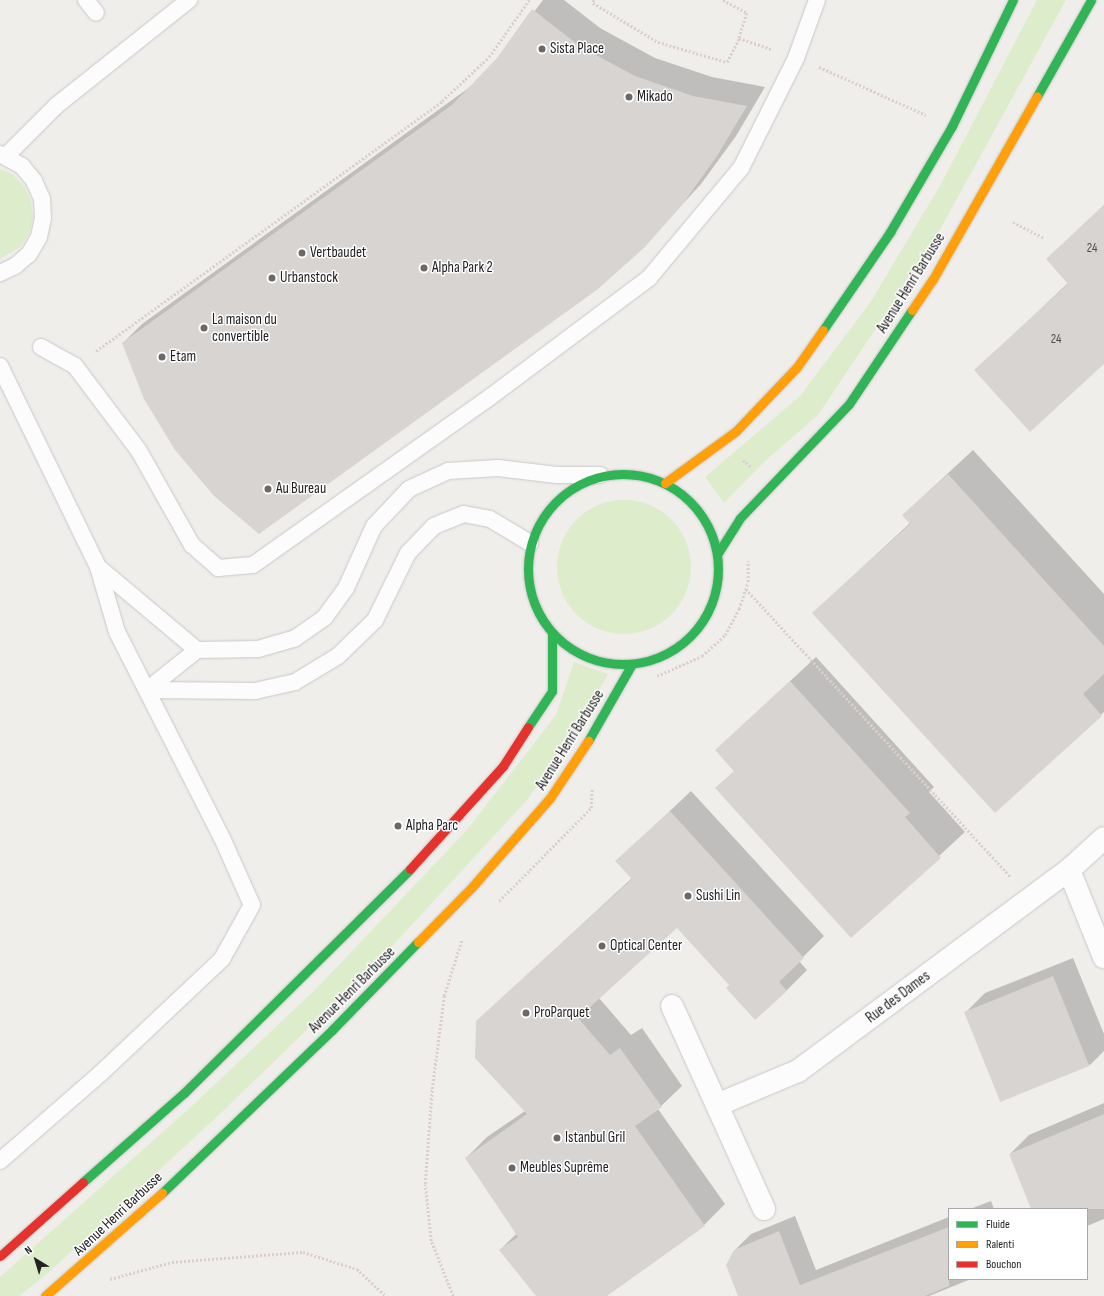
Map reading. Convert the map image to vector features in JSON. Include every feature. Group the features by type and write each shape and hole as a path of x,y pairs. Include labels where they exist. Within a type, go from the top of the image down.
{"main road":[{"path":"666,483 736,431 797,367 897,218 952,126 1013,0"},
{"name":"Avenue Henri Barbusse","path":"718,553 745,512 849,404 933,279 1091,0"},
{"path":"633,473 666,483 687,497 703,517 718,553 714,596 702,622 683,643 659,657 632,664 602,662 575,652 552,634 534,607 527,576 530,543 540,520 556,500 576,485 600,475 633,473"},
{"path":"0,1256 189,1088 387,894 503,766 552,691 552,634"},
{"name":"Avenue Henri Barbusse","path":"46,1296 126,1227 326,1036 472,887 550,798 577,760 632,664"}],"street":[{"name":"Rue des Dames","path":"717,1105 798,1071 1069,870 1104,838"},
{"path":"1069,870 1104,957"},
{"path":"672,1006 764,1209"}],"lane":[{"path":"86,0 96,13"},
{"path":"0,272 15,266 29,254 39,237 43,218 42,199 34,181 22,166 3,155 57,105 188,0"},
{"path":"41,347 75,366 139,451 192,545 218,568 253,566 490,397 648,278 741,168 796,58 817,0"},
{"path":"0,366 98,567 117,632 222,838 252,904 222,959 100,1073 0,1161"},
{"path":"147,690 197,650 258,649 294,639 325,617 346,588 374,526 409,489 448,471 498,468 557,475 600,475"},
{"path":"147,690 255,691 295,682 338,656 375,620 408,554 434,526 464,514 490,519 530,543"},
{"path":"98,567 197,650"}],"path":[{"path":"75,366 442,101 489,57 529,0"},
{"path":"594,0 593,3 658,42 727,62 739,38 747,14 723,0"},
{"path":"739,38 773,50"},
{"path":"811,64 931,117"},
{"path":"1013,222 1045,238"},
{"path":"740,458 756,472"},
{"path":"653,677 673,671 702,656 724,635 739,609 746,589 748,554"},
{"path":"746,589 1030,898"},
{"path":"492,906 505,898 592,808 592,787"},
{"path":"453,1296 432,1241 425,1184 432,1090 444,996 462,938"},
{"path":"106,1280 172,1262 303,1252 357,1269 386,1296"}],"green space":[{"path":"1037,0 1066,0 931,246 818,415 765,461 724,503 705,477 800,396 870,303 941,184"},
{"path":"0,169 12,174 24,186 31,201 33,218 29,234 20,247 0,259"},
{"path":"631,500 656,508 667,515 676,524 686,541 690,554 690,580 686,593 676,610 667,619 650,629 637,633 617,634 592,626 581,619 572,610 562,593 558,580 557,560 565,535 572,524 581,515 598,505 611,501"},
{"path":"574,662 608,674 581,723 528,799 381,958 222,1112 47,1274 19,1296 0,1296 0,1277 193,1105 318,987 466,831 556,715"}],"building":[{"name":"Alpha Park 2","path":"532,9 581,47 635,76 693,96 747,106 717,156 682,205 645,247 598,289 259,534 214,496 175,450 144,399 122,343 452,105 497,58"},
{"path":"1104,205 1104,364 1030,432 974,370 1068,284 1046,259"},
{"path":"948,474 1104,646 1104,674 1083,694 1102,716 995,813 812,613 910,524 902,515"},
{"path":"790,681 910,813 905,817 941,858 851,938 715,788 734,771 715,750"},
{"path":"670,811 804,958 779,982 787,991 755,1020 726,988 729,985 677,928 578,1018 610,1055 620,1048 662,1107 635,1126 705,1226 607,1296 536,1296 499,1250 518,1237 465,1158 527,1114 475,1058 476,1021 632,879 615,861"},
{"path":"1053,976 1089,1066 1000,1102 964,1012"},
{"path":"1104,1114 1104,1209 1031,1208 1009,1154"},
{"path":"948,1227 949,1286 925,1296 738,1296 726,1265 734,1250 779,1231 800,1285"}],"traffic: fast":[{"path":"823,330 890,232 952,126 1013,0"},
{"path":"1037,96 1091,0"},
{"path":"718,553 740,518 849,404 912,310"},
{"path":"614,474 632,474 651,478 668,485 683,495 697,509 707,524 714,541 718,560 718,569 718,578 714,597 707,614 697,629 683,643 668,653 651,660 632,664 614,664 595,660 578,653 563,643 549,629 539,614 532,597 528,578 528,560 532,541 539,524 549,509 563,495 578,485 595,478 614,474"},
{"path":"528,727 552,691 552,634"},
{"path":"588,741 632,664"},
{"path":"83,1182 184,1093 410,869"},
{"path":"162,1193 332,1030 418,942"}],"traffic: slow":[{"path":"912,310 933,279 1037,96"},
{"path":"665,483 736,431 797,367 823,330"},
{"path":"418,942 472,887 550,798 588,741"},
{"path":"45,1296 162,1193"}],"traffic: jam":[{"path":"410,869 503,766 528,727"},
{"path":"0,1256 83,1182"}],"place":[{"name":"Sista Place","path":"542,49"},
{"name":"Mikado","path":"629,97"},
{"name":"Vertbaudet","path":"302,253"},
{"name":"Alpha Park 2","path":"424,268"},
{"name":"Urbanstock","path":"272,278"},
{"name":"La maison du convertible","path":"204,328"},
{"name":"Etam","path":"162,357"},
{"name":"Au Bureau","path":"268,489"},
{"name":"Alpha Parc","path":"398,826"},
{"name":"Sushi Lin","path":"688,896"},
{"name":"Optical Center","path":"602,946"},
{"name":"ProParquet","path":"526,1013"},
{"name":"Istanbul Gril","path":"557,1138"},
{"name":"Meubles Suprême","path":"512,1168"}]}
